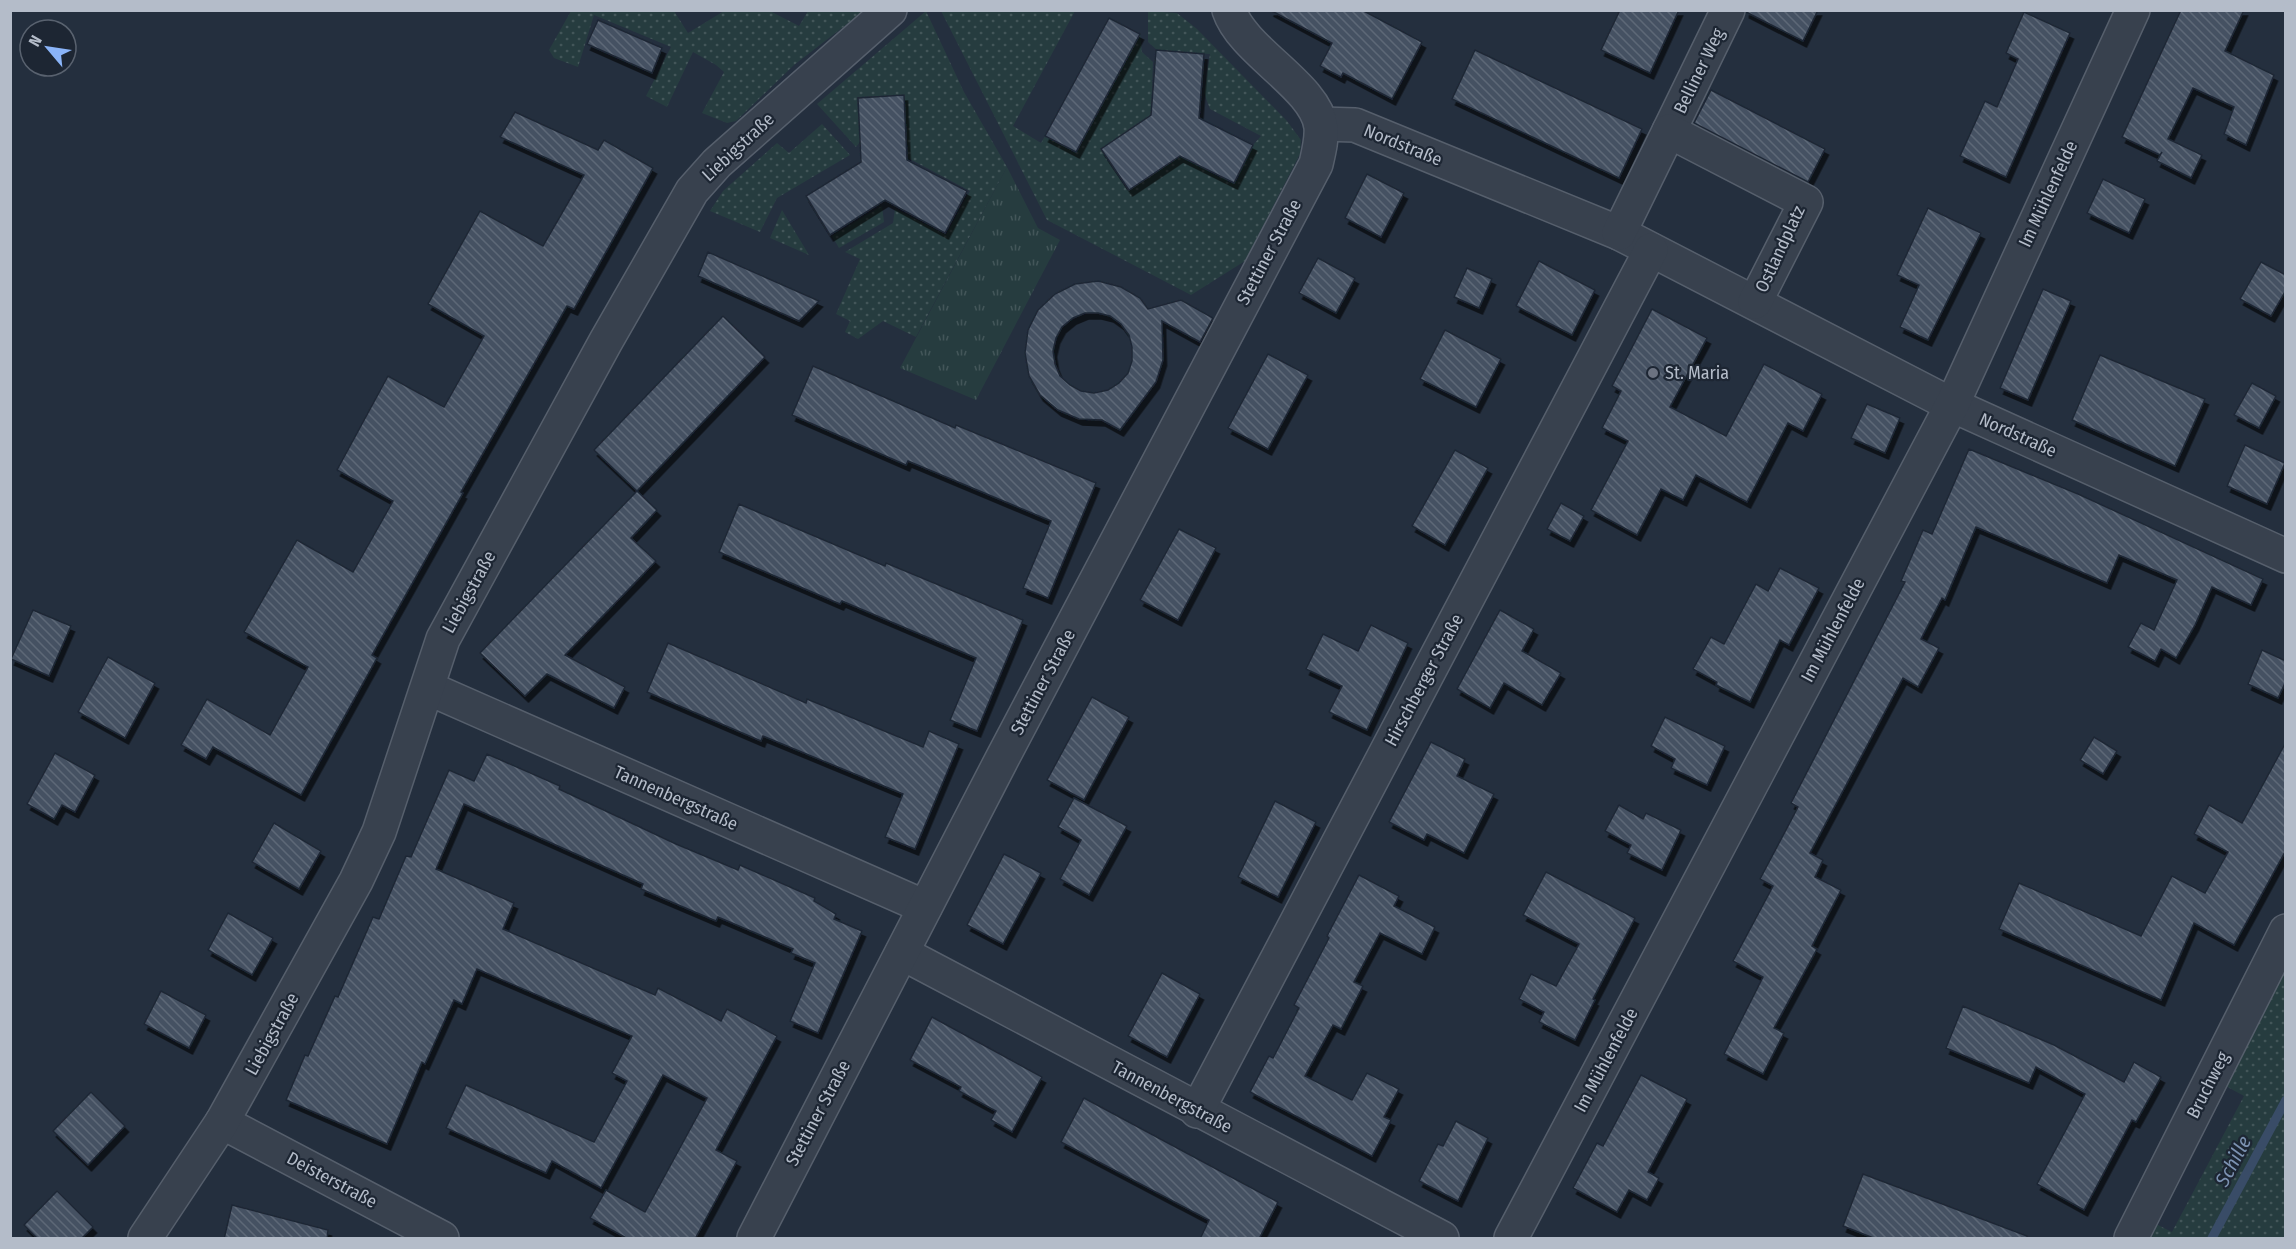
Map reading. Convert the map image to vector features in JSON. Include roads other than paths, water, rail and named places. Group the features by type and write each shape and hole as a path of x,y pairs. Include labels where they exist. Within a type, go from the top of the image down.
{"street":[{"name":"Liebigstraße","path":"145,1239 222,1122 356,882 379,831 443,639 606,341 692,191 717,163 890,10"},
{"path":"1229,10 1250,42 1309,101 1321,124"},
{"name":"Belliner Weg","path":"1670,130 1728,10"},
{"name":"Im Mühlenfelde","path":"1511,1239 1952,405 2133,10"},
{"name":"Nordstraße","path":"1321,124 1355,125 1618,233"},
{"name":"Stettiner Straße","path":"754,1239 925,907 1316,164 1321,140 1321,124"},
{"path":"1618,233 1670,130"},
{"name":"Ostlandplatz","path":"1618,233 1755,302 1806,202 1670,130"},
{"name":"Hirschberger Straße","path":"1197,1111 1651,250"},
{"name":"Nordstraße","path":"1755,302 1952,405 2286,556"},
{"name":"Tannenbergstraße","path":"428,688 925,907"},
{"name":"Bruchweg","path":"2131,1239 2286,931"},
{"name":"Tannenbergstraße","path":"902,953 1197,1111 1443,1239"},
{"name":"Deisterstraße","path":"222,1122 442,1239"}],"waterway":[{"name":"Schille","path":"2212,1238 2286,1100"}],"place":[{"name":"St. Maria","path":"1653,373"}]}
